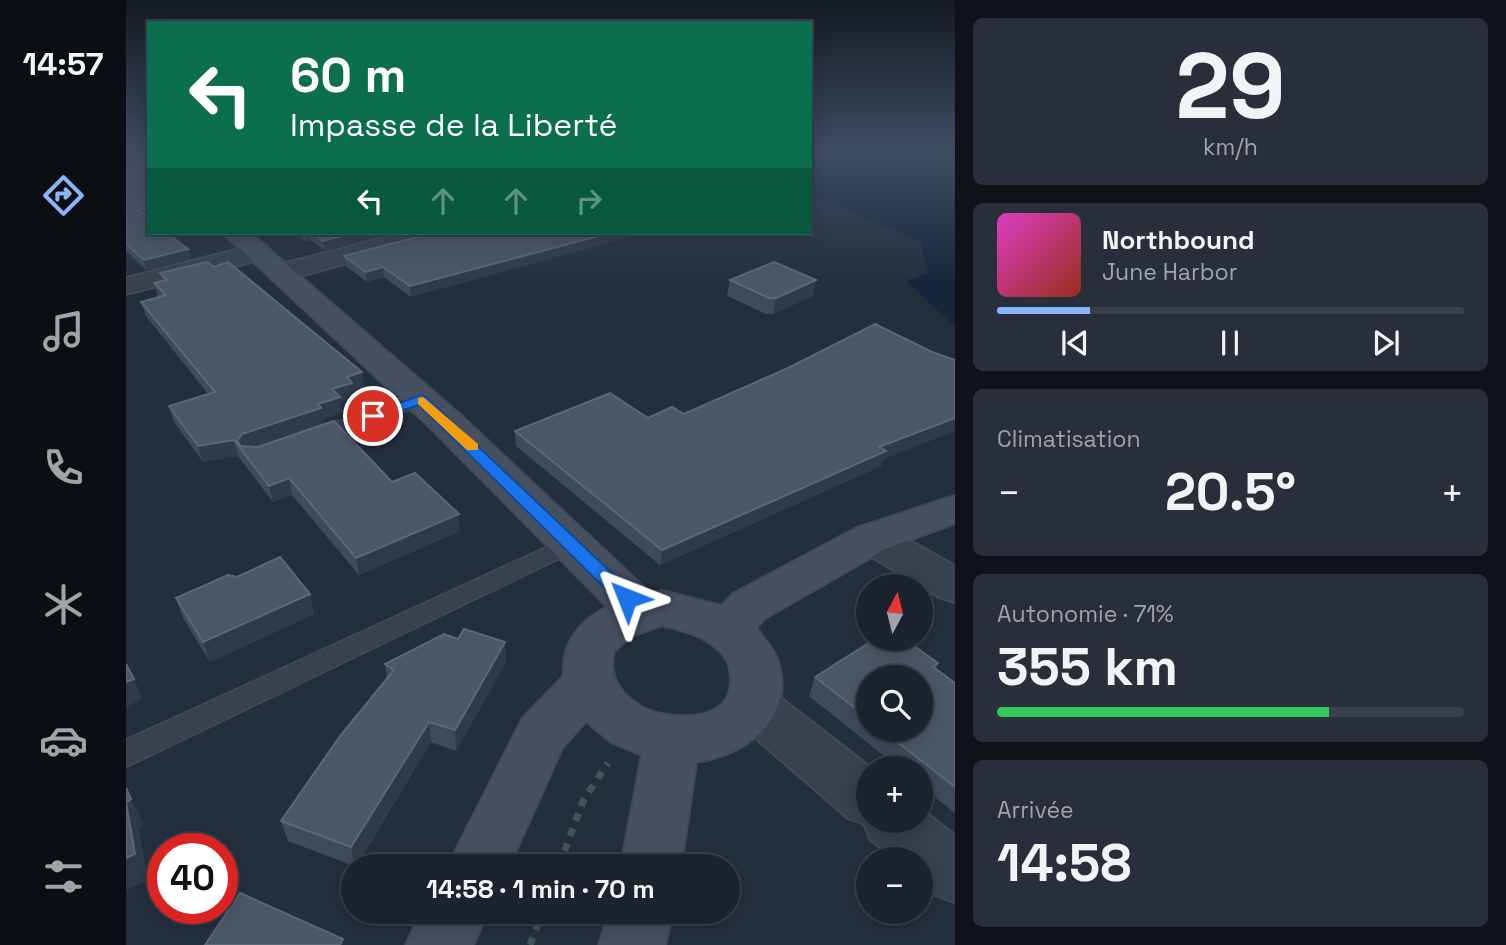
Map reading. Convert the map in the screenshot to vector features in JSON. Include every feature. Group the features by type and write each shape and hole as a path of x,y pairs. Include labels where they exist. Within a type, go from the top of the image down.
{"main road":[{"path":"258,253 421,400 573,543 639,611"},
{"path":"729,629 749,606 872,538 955,509"},
{"path":"651,854 654,748 644,734 618,720 600,702 589,682 587,662 592,645 604,629 639,611 662,608 709,618 729,629 746,646 756,665 759,686 754,706 741,721 722,733 654,748"},
{"path":"484,854 542,734 589,682"},
{"path":"439,945 450,924"},
{"path":"632,945 638,924"}],"street":[{"path":"126,286 258,253 414,235"},
{"path":"872,538 955,586"},
{"path":"754,706 856,790"},
{"path":"907,833 955,873"}],"lane":[{"path":"292,444 421,400"},
{"path":"126,754 573,543"}],"path":[{"path":"563,854 584,799 654,748"},
{"path":"530,945 538,924"}],"water":[{"path":"812,196 955,196 955,327 906,281 928,273 921,242 824,201 812,199"}],"building":[{"path":"126,196 147,196 147,208 139,210 147,216 147,235 170,235 188,249 144,260 126,244"},
{"path":"315,235 346,235 323,241"},
{"path":"425,235 602,235 410,286 383,267 366,272 344,256"},
{"path":"207,262 214,267 228,262 362,372 347,377 352,383 332,389 340,397 318,404 321,408 242,434 237,441 241,446 258,447 334,421 392,482 415,473 459,514 356,558 289,478 269,486 234,440 198,446 169,406 215,392 141,302 166,295 154,283 167,280 160,273"},
{"path":"774,262 816,280 776,298 769,298 730,280"},
{"path":"875,324 932,352 955,360 955,418 879,447 886,451 662,550 515,431 610,393 648,418 672,407 684,414 788,368"},
{"path":"280,557 310,594 203,642 176,598 228,575 237,577"},
{"path":"464,629 505,642 455,730 429,722 351,847 281,821 340,736 394,670 385,664 444,634 458,639"},
{"path":"856,651 921,651 938,663 933,667 856,665 856,709 815,677"},
{"path":"126,664 134,679 126,682"},
{"path":"933,667 955,683 955,787 933,770 933,756 915,756 897,742 933,742"},
{"path":"126,788 131,799 126,803"},
{"path":"126,803 135,854 126,858"},
{"path":"240,893 343,939 340,945 205,945 219,924 238,924"}],"slow traffic":[{"path":"423,401 472,447"}],"route":[{"path":"373,416 421,400 573,543 627,598"}]}
